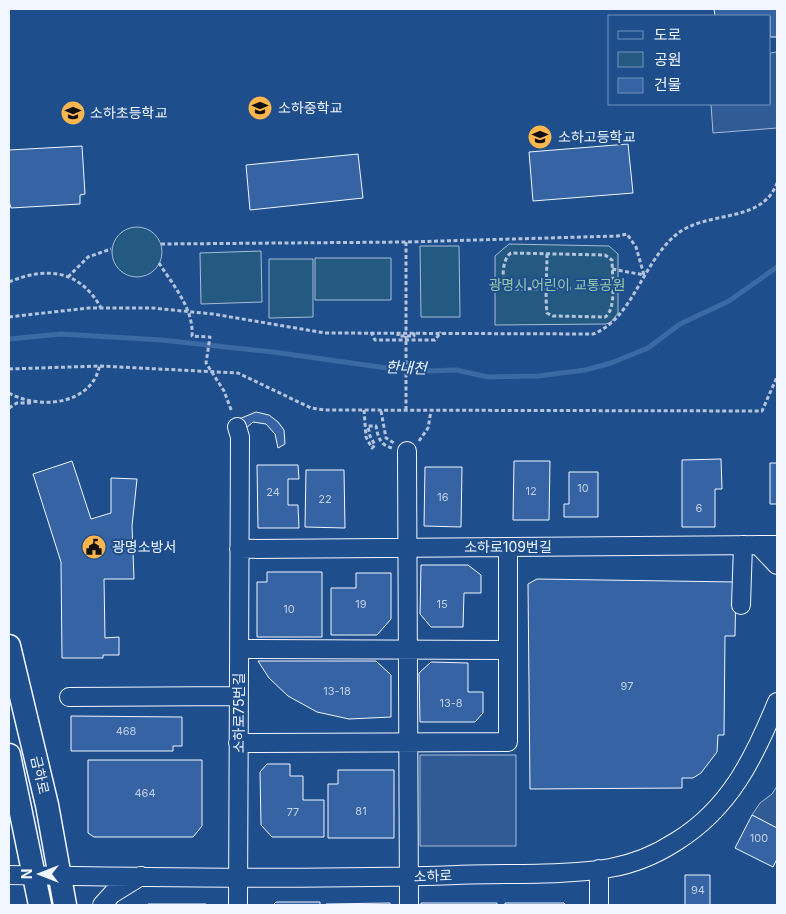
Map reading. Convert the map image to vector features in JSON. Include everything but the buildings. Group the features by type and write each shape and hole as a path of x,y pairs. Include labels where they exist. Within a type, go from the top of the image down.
{"main road":[{"name":"금하로","path":"9,646 47,805 65,905"},
{"name":"금하로","path":"9,755 40,905"}],"street":[{"name":"소하로75번길","path":"237,427 240,437 238,905"},
{"path":"407,451 409,905"},
{"path":"741,605 750,545 777,565"},
{"name":"소하로109번길","path":"239,549 777,545"},
{"path":"238,743 508,742 508,547"},
{"path":"239,649 508,650"},
{"path":"69,696 239,696"},
{"name":"소하로","path":"9,875 409,877 599,870 635,861 656,853 693,830 718,809 744,776 777,702"},
{"path":"599,870 599,905"},
{"path":"102,905 112,894 141,876"}],"path":[{"path":"406,336 414,332 593,334 603,330 620,316 660,250 678,233 691,225 711,218 751,210 773,195 777,183"},
{"path":"161,244 406,242 618,236 627,234 636,248 644,275"},
{"path":"406,242 406,410"},
{"path":"68,277 88,257 111,248"},
{"path":"548,254 547,289 547,313 553,316 605,317 612,310 612,288 612,260 605,254 548,254 511,254 504,262 504,284 507,288 547,289 612,288"},
{"path":"159,263 189,312 193,322 192,336 210,337 206,363 224,391 237,427"},
{"path":"612,269 644,275"},
{"path":"9,282 36,273 58,273 79,281 96,298 101,308"},
{"path":"9,317 72,309 152,308 213,314 312,332 398,332 406,336"},
{"path":"371,332 375,340 406,336 436,340 441,332"},
{"path":"9,408 17,403 54,403 77,395 94,380 100,366"},
{"path":"9,369 100,366 238,373 311,408 381,411 762,411 777,377"},
{"path":"9,393 18,398 38,403"},
{"path":"364,410 366,437 372,448 375,445 370,436 368,426 376,426 378,439 387,447 407,451"},
{"path":"381,411 386,438 407,451"},
{"path":"407,451 428,428 431,411"}],"green space":[{"path":"132,227 142,227 155,234 162,247 162,257 155,270 142,277 132,277 123,273 116,266 112,257 112,247 116,238 123,231"},
{"name":"광명시 어린이 교통공원","path":"509,244 609,246 618,254 618,313 611,322 606,324 495,325 495,256"},
{"path":"420,246 459,246 460,317 421,317"},
{"path":"261,251 262,302 201,304 200,253"},
{"path":"315,258 391,258 391,300 315,300"},
{"path":"269,259 313,259 313,317 269,318"}],"shaded area":[{"path":"777,52 777,128 713,133 711,105 771,105 771,53"},
{"path":"420,755 516,755 516,846 420,846"},
{"path":"777,786 777,828 752,815 760,803 772,794"}],"waterway":[{"name":"한내천","path":"9,339 61,334 162,340 273,352 387,368 426,371 456,370 488,377 538,376 585,370 611,363 648,348 680,324 729,301 777,267"}],"place":[{"name":"소하중학교","path":"260,108"},
{"name":"소하초등학교","path":"73,113"},
{"name":"소하고등학교","path":"540,137"},
{"name":"광명소방서","path":"94,547"}]}
